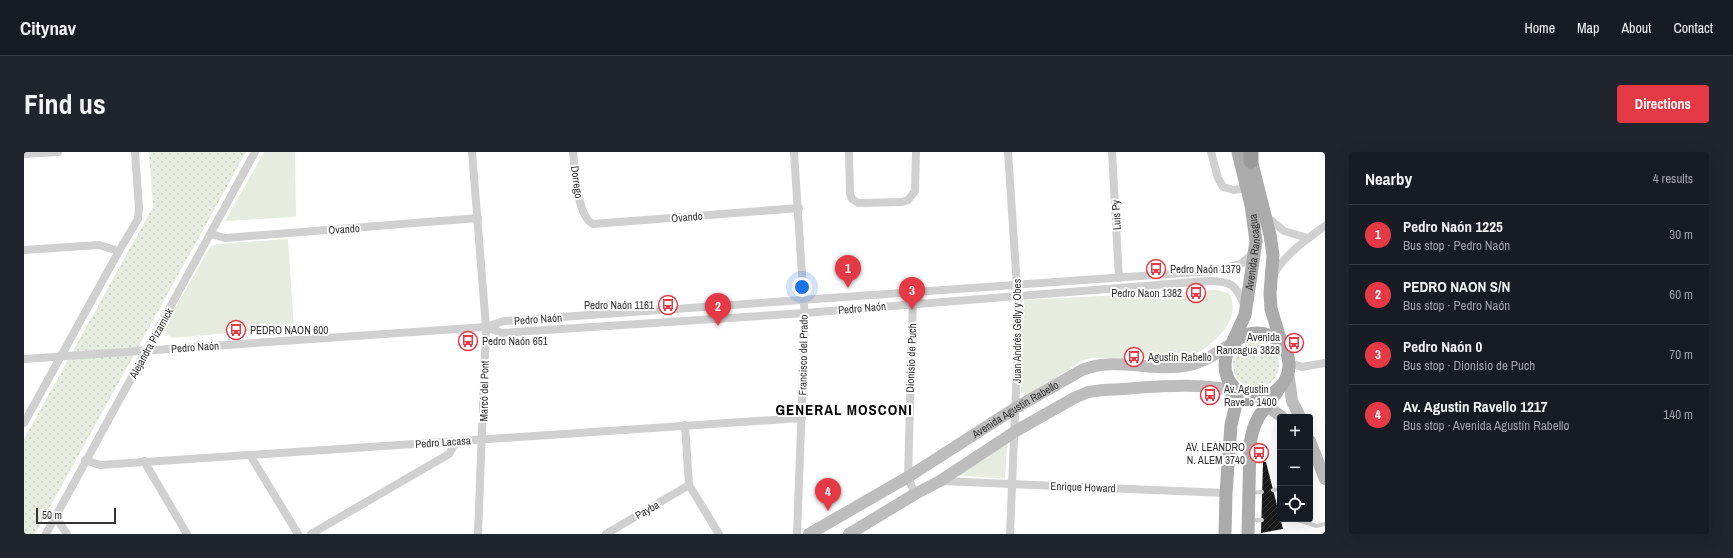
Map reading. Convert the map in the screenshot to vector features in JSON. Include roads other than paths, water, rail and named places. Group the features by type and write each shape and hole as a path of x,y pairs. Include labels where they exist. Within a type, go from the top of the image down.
{"main road":[{"name":"Avenida Rancagua","path":"1232,345 1246,311 1255,251 1256,232 1238,152"},
{"name":"Avenida Rancagua","path":"1250,155 1265,214 1272,255 1270,280 1271,309 1283,348"},
{"path":"1278,414 1266,405 1239,390 1225,362 1232,345 1249,335 1262,334 1274,339 1283,348 1288,367 1292,401 1298,414"},
{"name":"Avenida Agustín Rabello","path":"808,534 908,477 1017,407 1072,374 1090,366 1111,364 1166,367 1190,365 1207,359 1232,345"},
{"path":"1248,534 1255,520 1249,494 1250,444 1254,422 1281,385 1288,367"},
{"path":"1239,390 1269,394 1281,385"},
{"name":"Avenida Agustín Rabello","path":"849,534 915,494 940,481 1016,431 1074,398 1088,392 1194,386 1219,387 1239,390"},
{"path":"1225,534 1226,493 1231,425 1239,390"},
{"path":"1313,449 1325,479"}],"street":[{"path":"24,154 58,152"},
{"path":"24,423 119,251 138,220 139,208 135,152"},
{"name":"Alejandra Pizarnick","path":"46,534 85,460 255,152"},
{"name":"Marcó del Pont","path":"472,152 486,327 483,439 478,534"},
{"name":"Dorrego","path":"573,152 582,211"},
{"name":"Francisco del Prado","path":"794,152 805,312 797,534"},
{"path":"849,152 850,194 852,199 858,203 902,202 912,195 915,191 916,152"},
{"name":"Juan Andrés Gelly y Obes","path":"1008,152 1019,295 1017,407 1014,484 1010,534"},
{"name":"Luis Py","path":"1112,152 1119,278"},
{"path":"1211,152 1218,178 1223,187 1234,190 1247,188"},
{"name":"Ovando","path":"582,211 588,222 602,225 799,208"},
{"path":"1265,214 1273,223 1284,231 1308,238"},
{"name":"Ovando","path":"211,234 224,238 478,218"},
{"path":"1270,280 1278,266 1308,238 1325,226"},
{"path":"24,250 99,245 119,251"},
{"name":"Pedro Naón","path":"24,359 486,327 504,322 1226,269 1247,260 1255,251"},
{"name":"Pedro Naón","path":"486,327 502,333 1221,281 1230,283 1236,288 1246,311"},
{"name":"Dionisio de Puch","path":"912,292 913,303 908,477 915,494"},
{"path":"1288,367 1302,367 1325,363"},
{"name":"Pedro Lacasa","path":"85,460 100,465 456,442 685,424 802,418"},
{"path":"685,424 689,485 719,534"},
{"path":"311,534 449,454 456,442"},
{"path":"250,455 298,534"},
{"path":"144,461 187,534"},
{"name":"Enrique Howard","path":"940,481 1226,493"},
{"name":"Payba","path":"606,534 689,485"},
{"path":"56,516 66,534"}],"lane":[{"path":"1273,490 1277,489"},
{"path":"1249,494 1262,492"},
{"path":"1304,522 1317,526 1325,524"}],"place":[{"name":"Pedro Naón 1379","path":"1156,269"},
{"name":"Pedro Naón 1225","path":"848,288"},
{"name":"Pedro Naon 1382","path":"1196,293"},
{"name":"Pedro Naón 1161","path":"668,305"},
{"name":"Pedro Naón 0","path":"912,310"},
{"name":"PEDRO NAON S/N","path":"718,326"},
{"name":"PEDRO NAON 600","path":"236,330"},
{"name":"Pedro Naón 651","path":"468,341"},
{"name":"Avenida Rancagua 3828","path":"1294,343"},
{"name":"Agustin Rabello","path":"1134,357"},
{"name":"Av. Agustin Ravello 1400","path":"1210,395"},
{"name":"AV. LEANDRO N. ALEM 3740","path":"1259,453"},
{"name":"Av. Agustin Ravello 1217","path":"828,511"}],"district":[{"name":"GENERAL MOSCONI","path":"844,410"}]}
